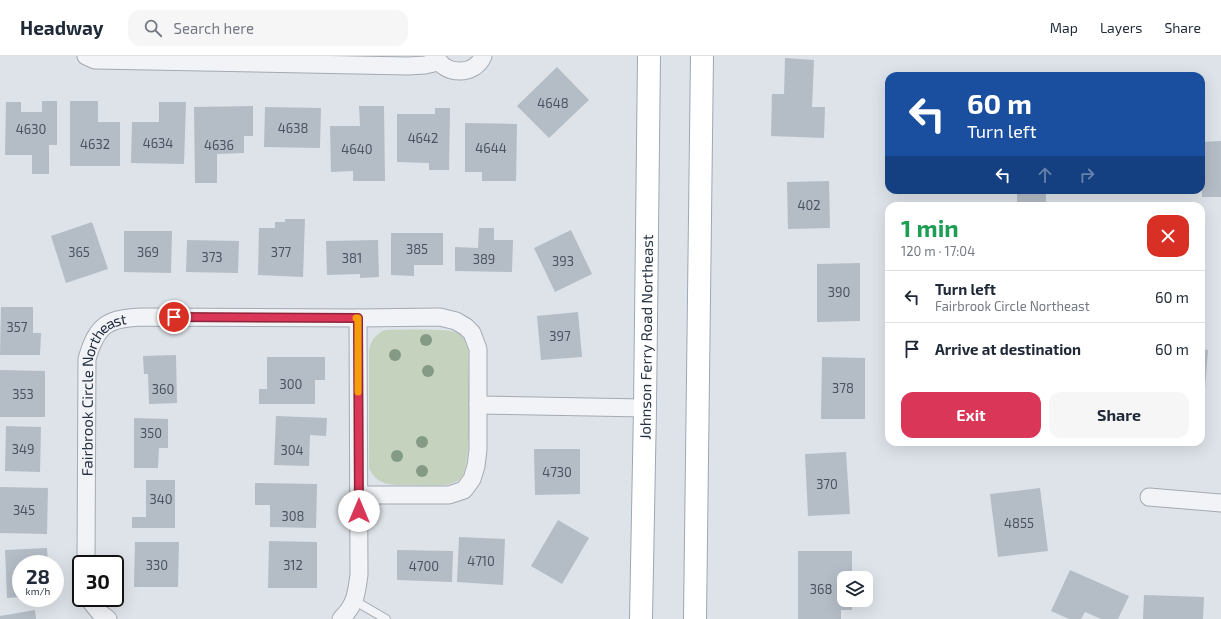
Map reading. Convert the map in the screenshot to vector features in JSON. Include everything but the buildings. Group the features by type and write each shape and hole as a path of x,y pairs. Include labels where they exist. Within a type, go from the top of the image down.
{"main road":[{"name":"Johnson Ferry Road Northeast","path":"641,619 649,56"},
{"path":"695,619 702,56"}],"street":[{"path":"86,56 95,60 239,60 408,66 425,65 437,59 449,69 463,71 476,66 482,60 483,56"},
{"name":"Fairbrook Circle Northeast","path":"86,555 87,359 92,343 100,329 113,321 127,317 440,317 456,321 466,327 472,333 478,349 478,450 476,466 472,479 464,490 449,495 359,495"},
{"path":"340,619 349,611 355,601 359,575 358,318"},
{"path":"478,405 645,408"},
{"path":"1149,498 1221,503"},
{"path":"95,607 108,619"}],"lane":[{"path":"355,601 386,619"}],"green space":[{"path":"385,330 452,331 460,334 466,342 468,348 470,418 469,439 464,472 455,483 436,486 392,485 377,479 369,469 369,350 374,338"}],"slow traffic":[{"path":"356,318 358,318 358,392"}],"route":[{"path":"174,317 358,318 359,511"}]}
